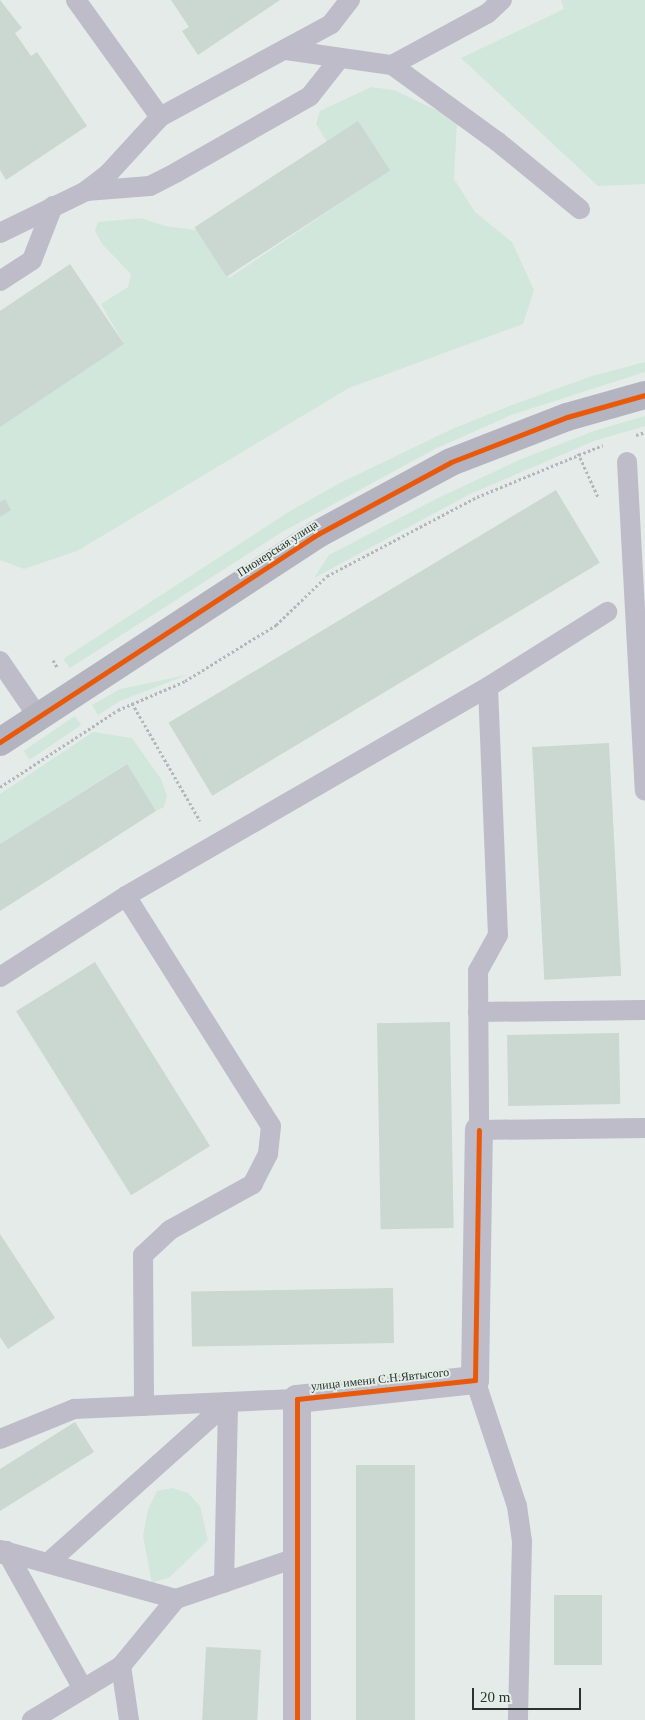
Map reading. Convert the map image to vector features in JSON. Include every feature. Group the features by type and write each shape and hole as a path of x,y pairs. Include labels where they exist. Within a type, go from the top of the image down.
{"street":[{"name":"Пионерская улица","path":"0,742 318,534 451,462 567,417 645,395"},
{"path":"475,1380 479,1130"},
{"name":"улица имени С.Н.Явтысого","path":"297,1720 299,1557 297,1399 475,1380"}],"lane":[{"path":"76,0 160,117"},
{"path":"3,224 53,206 86,191 108,174 160,117 331,24 350,0"},
{"path":"392,65 488,13 502,0"},
{"path":"286,50 392,65 498,142 580,209"},
{"path":"86,191 150,186 177,172 310,96 340,58"},
{"path":"0,281 32,260 53,206"},
{"path":"627,462 645,791"},
{"path":"0,977 126,896 488,687 607,612"},
{"path":"0,661 38,718"},
{"path":"488,687 498,935 478,971 479,1130 645,1128"},
{"path":"126,896 271,1126 268,1154 253,1184 170,1230 143,1255 144,1406"},
{"path":"478,1012 645,1010"},
{"path":"475,1380 517,1506 522,1541 518,1720"},
{"path":"0,1439 74,1409 297,1399"},
{"path":"48,1563 228,1402"},
{"path":"224,1583 228,1402"},
{"path":"2,1552 176,1599"},
{"path":"2,1552 83,1689"},
{"path":"32,1720 121,1666 176,1599 299,1557"},
{"path":"121,1666 129,1720"}],"path":[{"path":"0,787 132,703 185,682 276,625 328,576 404,534 518,478 612,442"},
{"path":"132,703 203,826"}],"green space":[{"path":"561,0 645,0 645,184 598,186 461,58 564,9"},
{"path":"371,87 394,90 457,120 454,179 475,212 512,242 534,290 523,324 349,388 77,551 24,569 0,560 0,423 124,344 101,304 128,287 131,274 102,244 95,231 98,222 141,218 165,226 196,230 229,278 390,170 327,142 316,124 320,111"},
{"path":"645,362 645,372 511,415 435,449 282,532 70,668 63,659 290,511 340,483 452,429 512,405 592,376"},
{"path":"645,416 645,426 594,441 470,494 314,578 329,555 436,499 521,459 597,430"},
{"path":"187,675 120,701 98,715 92,705 120,689"},
{"path":"75,716 81,725 30,760 24,751"},
{"path":"93,732 132,738 161,779 167,796 164,807 156,811 126,764 0,844 0,794"},
{"path":"172,1488 188,1493 200,1506 208,1540 170,1577 152,1583 143,1536 148,1509 157,1491"}],"building":[{"path":"0,0 22,28 15,33 31,56 37,52 87,126 6,180 0,170"},
{"path":"171,0 280,0 198,55 182,31 189,27"},
{"path":"358,121 390,170 227,277 194,227"},
{"path":"70,264 124,344 0,427 0,311"},
{"path":"556,490 600,563 212,796 169,723"},
{"path":"5,499 11,510 0,517 0,502"},
{"path":"609,743 621,976 544,980 532,747"},
{"path":"127,764 156,811 0,911 0,844"},
{"path":"95,962 210,1146 131,1195 16,1011"},
{"path":"450,1022 454,1228 381,1229 377,1023"},
{"path":"619,1033 620,1104 508,1106 507,1035"},
{"path":"0,1234 55,1318 8,1349 0,1337"},
{"path":"393,1288 394,1343 192,1347 191,1292"},
{"path":"75,1422 94,1452 0,1511 0,1469"},
{"path":"356,1465 415,1465 415,1720 356,1720"},
{"path":"554,1595 602,1595 602,1665 554,1665"},
{"path":"206,1647 261,1650 257,1720 202,1720"}],"cycle path":[{"path":"0,742 318,534 451,462 567,417 645,395"},
{"path":"297,1720 297,1399 475,1380 479,1130"}]}
